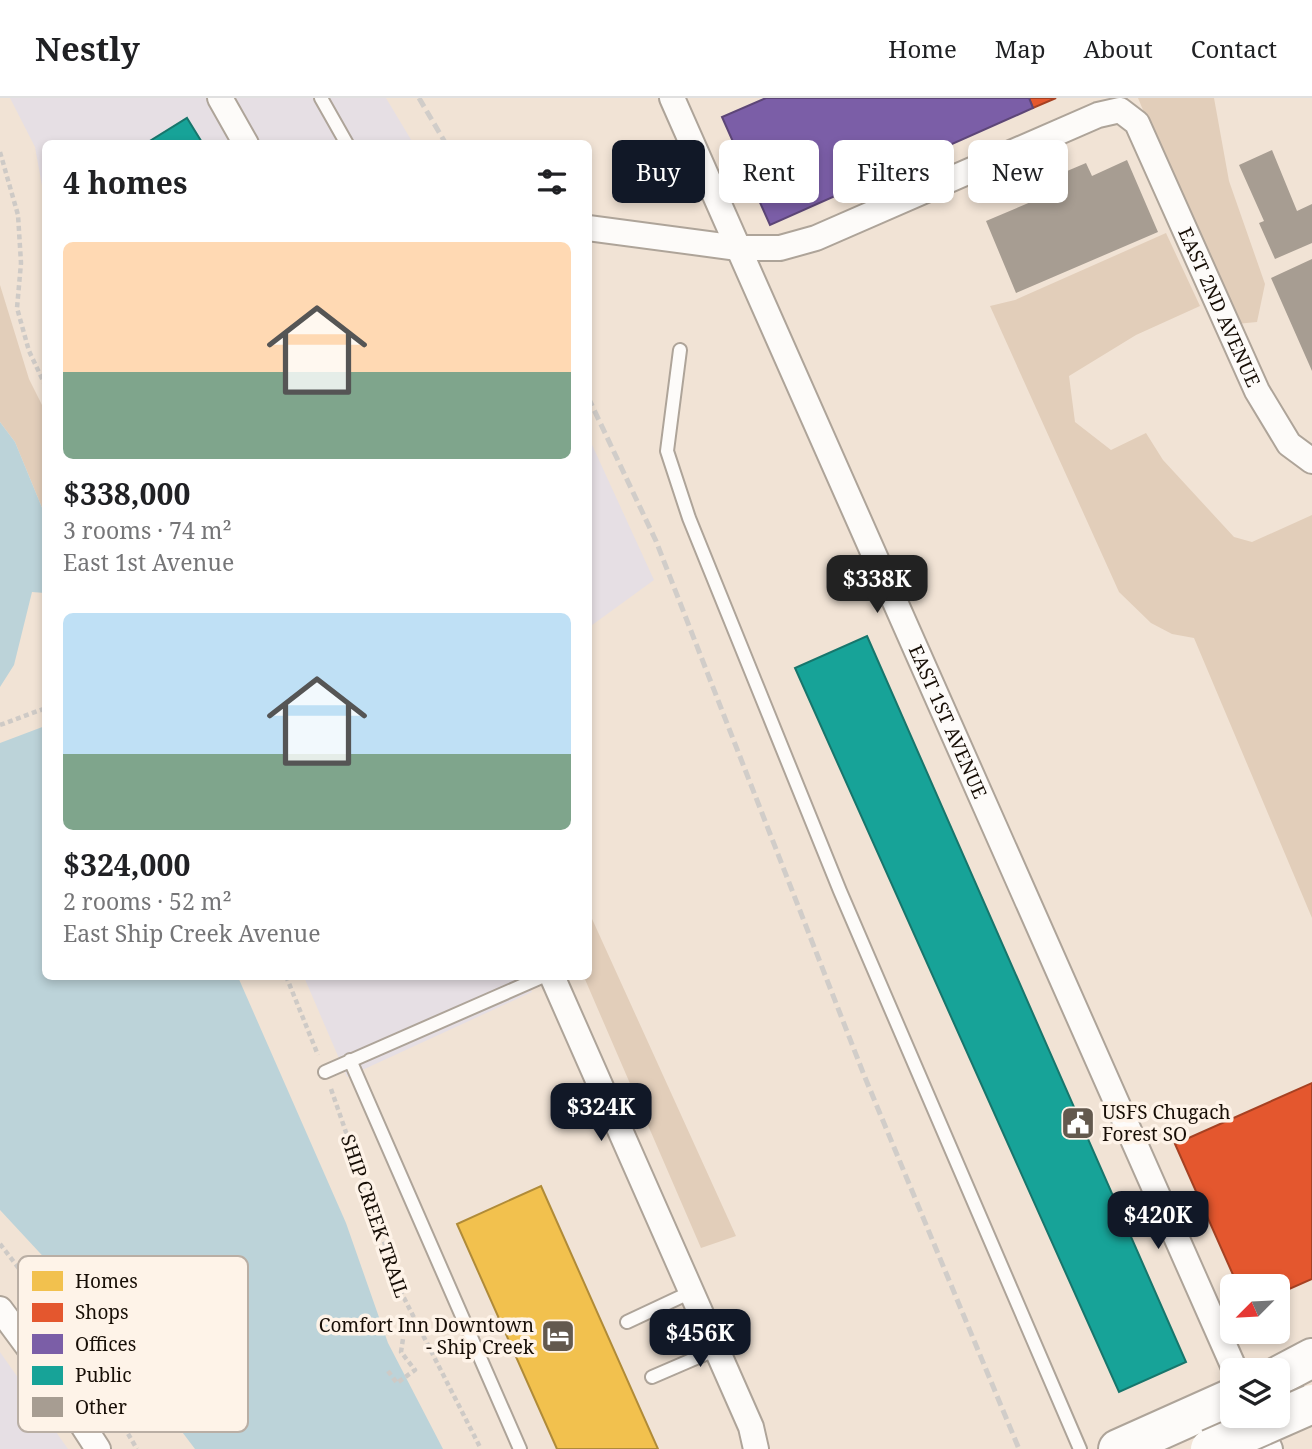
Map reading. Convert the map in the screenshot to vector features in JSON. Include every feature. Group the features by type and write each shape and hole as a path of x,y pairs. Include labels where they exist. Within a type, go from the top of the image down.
{"main road":[{"path":"1290,1370 1312,1358"},
{"path":"1118,1449 1220,1403"},
{"path":"1210,1449 1312,1404"}],"street":[{"path":"220,98 244,140"},
{"name":"EAST 1ST AVENUE","path":"672,98 1231,1358"},
{"path":"592,229 738,248 780,248 816,238 1119,104"},
{"name":"EAST 2ND AVENUE","path":"1119,104 1137,123 1257,391 1289,444 1312,461"},
{"path":"554,980 753,1438 768,1449"},
{"path":"0,1309 18,1333"},
{"path":"1260,1428 1270,1449"},
{"path":"88,1432 99,1449"}],"lane":[{"path":"321,98 345,140"},
{"path":"680,350 667,451 689,518 840,891 1080,1449"},
{"path":"325,1072 535,980"},
{"path":"350,1060 520,1449"},
{"path":"627,1322 691,1292"},
{"path":"652,1377 716,1349"}],"path":[{"path":"0,152 18,215 21,263 17,307 29,351 42,379"},
{"path":"0,725 42,709"},
{"name":"SHIP CREEK TRAIL","path":"288,980 325,1072 380,1235 413,1320 481,1449"},
{"path":"0,1244 18,1267"},
{"path":"388,1371 397,1383 415,1370 401,1352 403,1335 413,1320"},
{"path":"127,1432 137,1449"}],"shaded area":[{"path":"10,98 386,98 411,140 42,140 42,186 35,147"},
{"path":"1138,98 1214,98 1229,181 1265,284 1257,322 1236,324 1210,270"},
{"path":"1166,233 1200,306 1136,335 1069,376 1075,422 1111,450 1146,433 1163,460 1234,537 1252,542 1312,515 1312,918 1194,638 1172,634 1151,623 1119,592 990,306 1015,300"},
{"path":"0,285 29,379 42,405 42,508 15,442 0,422"},
{"path":"592,445 654,580 592,625"},
{"path":"592,919 736,1236 701,1248 585,980 592,980"},
{"path":"305,980 527,980 532,992 347,1077"},
{"path":"0,1352 18,1378 18,1432 56,1432 68,1449 0,1449"}],"water":[{"path":"0,422 15,442 42,508 42,593 32,592 14,665 0,687"},
{"path":"42,727 42,980 239,980 346,1223 388,1343 443,1449 195,1449 182,1432 248,1432 248,1256 43,1256 0,1210 0,743"}],"building: Homes":[{"name":"Comfort Inn Downtown - Ship Creek","path":"541,1186 658,1449 557,1449 457,1224"}],"building: Shops":[{"path":"1029,98 1056,98 1033,108"},
{"path":"1312,1083 1312,1279 1290,1289 1290,1274 1233,1274 1175,1144"}],"building: Offices":[{"path":"766,98 1029,98 1033,108 954,143 954,140 833,140 833,197 770,225 760,203 819,203 819,140 732,140 722,117"}],"building: Public":[{"path":"187,118 201,140 151,140"},
{"path":"867,636 1186,1362 1119,1392 795,668"}],"building: Other":[{"path":"1272,150 1297,211 1312,204 1312,243 1275,259 1259,223 1264,221 1239,165"},
{"path":"1127,160 1158,232 1016,293 986,221 1028,203 1068,203 1068,171 1086,163 1092,176"},
{"path":"1312,259 1312,371 1271,278"}],"railway":[{"path":"419,98 444,140"},
{"path":"592,405 656,541 864,1075 1019,1449"}],"place":[{"name":"USFS Chugach Forest SO","path":"1078,1123"},
{"name":"Comfort Inn Downtown - Ship Creek","path":"558,1336"}]}
